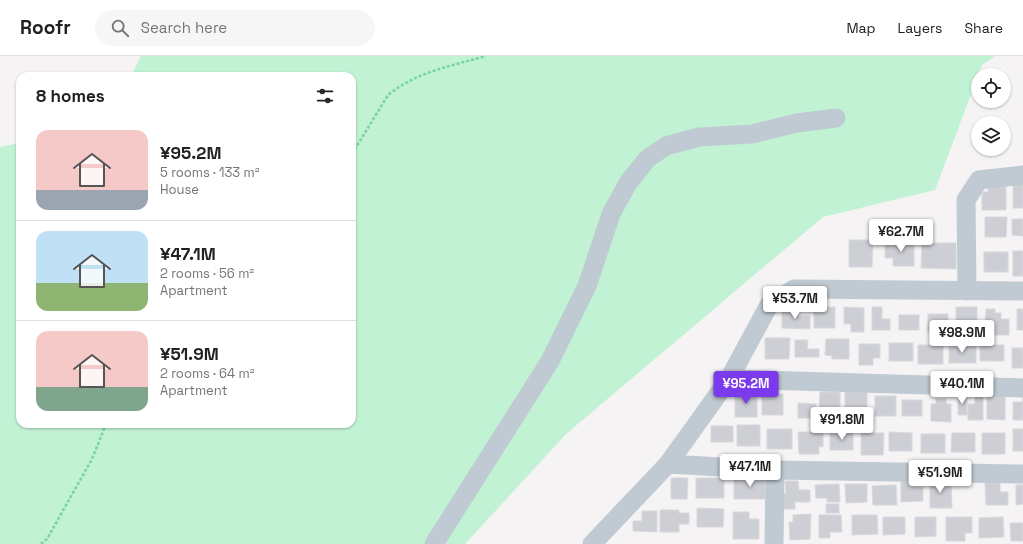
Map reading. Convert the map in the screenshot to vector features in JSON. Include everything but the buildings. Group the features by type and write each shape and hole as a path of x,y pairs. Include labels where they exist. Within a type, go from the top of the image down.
{"street":[{"path":"434,544 550,361 588,286 610,214 628,183 647,159 666,146 699,137 752,134 797,122 836,118"},
{"path":"967,291 966,200 979,180 1023,175"},
{"path":"592,544 668,464 729,379 769,305 794,289 1023,291"},
{"path":"729,379 1023,388"},
{"path":"668,464 775,470 1023,474"},
{"path":"774,544 775,470"}],"path":[{"path":"356,147 388,95 397,88 423,73 486,56"},
{"path":"41,544 47,539 92,460 104,428"}],"green space":[{"path":"141,56 995,56 982,65 981,68 971,68 971,94 935,190 823,217 566,434 465,544 0,544 0,147 16,144 16,428 356,428 356,72 133,72"}]}
